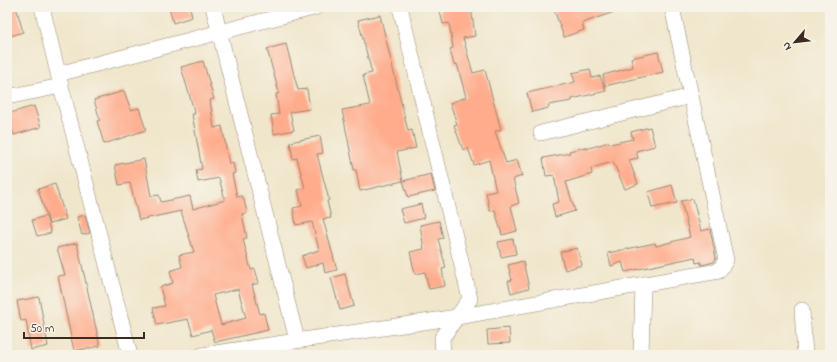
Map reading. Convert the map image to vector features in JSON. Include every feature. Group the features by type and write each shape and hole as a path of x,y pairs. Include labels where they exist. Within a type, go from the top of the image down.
{"street":[{"path":"42,7 59,80 130,355"},
{"path":"213,7 297,340"},
{"path":"7,96 220,32 317,7"},
{"path":"400,7 470,299 442,338 443,355"},
{"path":"202,355 457,317 719,272 726,260 672,7"},
{"path":"541,133 691,96"},
{"path":"641,355 643,284"},
{"path":"802,310 804,355"}],"building":[{"path":"7,7 16,7 23,32 7,37"},
{"path":"169,7 190,7 192,17 173,23"},
{"path":"439,7 471,7 475,36 463,38 473,73 485,70 501,130 495,131 506,163 517,160 522,176 513,179 519,203 511,206 517,231 502,235 495,210 490,211 486,193 496,191 489,160 474,165 468,148 463,150 454,125 457,124 450,103 466,97 457,64 454,65 450,49 453,48 449,23 443,24"},
{"path":"553,7 623,7 623,9 582,23 584,30 564,37"},
{"path":"380,15 408,131 412,130 416,148 397,152 403,181 360,191 356,170 354,170 342,110 370,105 363,75 372,73 358,20"},
{"path":"286,44 298,90 307,89 310,109 290,112 294,130 274,134 271,115 279,114 276,94 279,93 267,49"},
{"path":"658,52 663,72 605,86 603,75 633,67 631,58"},
{"path":"203,61 214,99 210,100 214,128 222,126 229,164 233,163 235,173 232,174 237,197 242,196 244,200 247,213 242,214 247,238 243,239 251,270 255,269 259,283 252,285 260,314 264,313 268,330 215,342 211,330 193,335 188,319 157,325 153,308 165,306 160,287 173,283 170,271 182,267 179,255 194,252 181,211 139,220 130,183 119,185 115,165 144,159 151,196 159,195 161,202 190,196 193,209 225,200 219,178 198,182 196,170 202,169 192,114 195,114 181,67","holes":["238,289 246,318 221,325 213,295"]},
{"path":"590,69 592,78 600,76 606,91 572,99 572,101 548,105 549,108 532,112 527,93 575,82 572,73"},
{"path":"124,91 131,110 139,108 146,130 104,144 97,121 100,120 94,100"},
{"path":"34,106 41,127 14,135 7,114"},
{"path":"650,127 655,146 636,151 638,158 629,160 638,184 625,189 613,162 591,168 592,174 566,182 575,211 555,217 552,204 559,202 554,175 546,176 543,158 570,153 569,151 585,147 586,149 609,142 610,144 633,139 631,132"},
{"path":"320,136 323,153 317,154 329,200 327,201 331,218 323,219 337,270 325,273 323,263 306,268 302,256 319,250 312,222 296,225 293,208 302,206 298,190 305,188 297,158 293,159 290,142"},
{"path":"431,174 435,191 408,197 403,181"},
{"path":"55,184 66,219 49,224 38,189"},
{"path":"672,185 677,203 652,208 648,192"},
{"path":"693,199 701,231 710,229 716,258 714,262 701,265 701,262 696,263 695,257 625,272 622,262 611,266 608,253 655,243 656,246 690,237 681,201"},
{"path":"421,204 424,218 404,223 400,209"},
{"path":"85,215 90,233 82,235 77,217"},
{"path":"46,216 51,233 37,236 32,220"},
{"path":"439,221 443,238 438,239 446,268 442,269 445,286 429,289 425,272 415,274 410,252 424,249 420,225"},
{"path":"513,239 516,254 501,257 498,242"},
{"path":"77,243 100,346 74,351 58,276 65,275 57,248"},
{"path":"577,248 582,265 565,270 560,252"},
{"path":"523,261 529,288 511,293 508,281 512,280 508,265"},
{"path":"345,274 354,306 340,310 331,278"},
{"path":"39,297 48,346 31,350 26,320 21,321 17,301"},
{"path":"509,328 510,343 488,344 487,330"}]}
